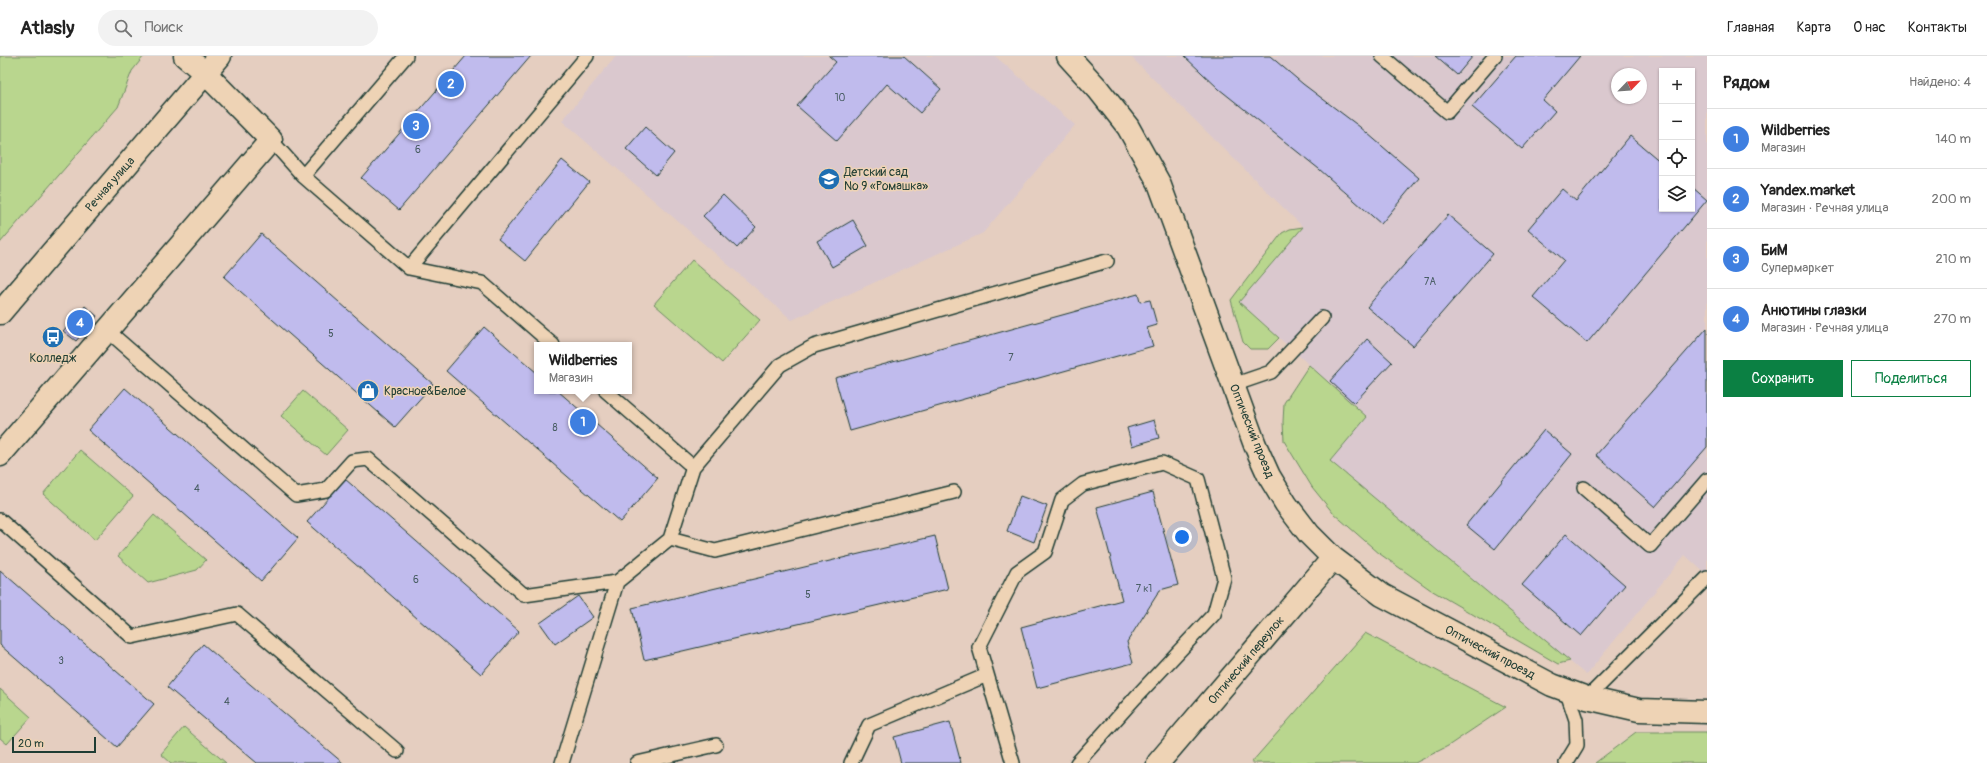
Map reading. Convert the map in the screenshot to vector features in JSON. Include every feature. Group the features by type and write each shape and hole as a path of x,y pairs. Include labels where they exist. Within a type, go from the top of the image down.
{"street":[{"path":"0,455 271,140 205,73 185,56"},
{"name":"Речная улица","path":"0,313 220,56"},
{"name":"Оптический проезд","path":"1068,56 1098,89 1128,127 1159,183 1255,445 1269,476 1286,504 1309,534 1333,558 1382,595 1552,685 1587,698 1638,710 1707,712"},
{"name":"Оптический переулок","path":"1158,763 1333,558"}],"lane":[{"path":"303,176 406,56"},
{"path":"409,268 587,56"},
{"path":"1382,56 1447,112 1495,56"},
{"path":"271,140 303,176 409,268 482,284 550,342"},
{"path":"108,331 296,495 326,490 352,461 368,460 524,595 617,582 670,539 693,467 780,364 814,346 1107,261"},
{"path":"1233,385 1271,372 1322,318"},
{"path":"609,394 693,467"},
{"path":"1013,763 979,647 1017,572 1045,552 1062,500 1083,484 1162,463 1198,479 1224,578 1214,614 1135,698 1077,763"},
{"path":"1584,488 1650,546 1707,480"},
{"path":"670,539 715,550 954,492"},
{"path":"0,520 132,637 237,614 397,751"},
{"path":"1587,698 1707,578"},
{"path":"562,763 617,582"},
{"path":"852,763 869,725 987,675"},
{"path":"1566,690 1576,720 1577,745 1566,763"},
{"path":"637,763 716,745"}],"shaded area":[{"name":"Детский сад № 9 «Ромашка»","path":"616,56 995,56 1075,125 983,233 792,320 562,121"},
{"path":"1130,56 1707,56 1707,575 1685,555 1586,675 1330,461 1366,416 1239,302 1303,227"}],"green space":[{"path":"0,56 144,56 132,71 118,107 0,243"},
{"path":"1303,227 1239,302 1279,338 1268,349 1250,349 1243,342 1231,300 1282,233 1290,229"},
{"path":"692,260 760,320 722,363 654,304"},
{"path":"1309,365 1367,417 1330,461 1570,661 1558,664 1431,590 1380,554 1333,513 1312,487 1284,441 1284,403"},
{"path":"303,391 348,430 326,455 281,416"},
{"path":"80,450 133,496 95,540 43,494"},
{"path":"154,515 206,560 197,570 148,583 118,556"},
{"path":"1365,633 1506,707 1448,746 1415,763 1251,763"},
{"path":"0,689 31,717 7,744 0,738"},
{"path":"184,727 226,763 171,763 161,754"},
{"path":"1636,732 1707,732 1707,763 1595,763"}],"building":[{"path":"466,56 531,56 399,210 361,178"},
{"path":"829,56 904,56 941,89 920,113 887,84 837,141 797,106 836,62"},
{"path":"1184,56 1270,56 1303,84 1360,127 1419,178 1381,224 1319,169 1219,89"},
{"path":"1435,56 1473,56 1457,75"},
{"path":"1516,56 1580,56 1543,100 1555,111 1522,149 1472,107"},
{"path":"645,127 674,153 656,175 626,149"},
{"path":"1630,136 1659,160 1659,212 1695,212 1695,190 1707,200 1587,343 1533,297 1564,260 1528,229 1562,189 1576,201"},
{"path":"562,160 589,182 525,261 498,239"},
{"path":"723,195 756,227 737,248 703,216"},
{"path":"1448,215 1493,254 1413,346 1367,307"},
{"path":"853,220 868,246 832,267 817,241"},
{"path":"261,234 433,384 395,427 224,277"},
{"path":"1138,294 1140,302 1150,300 1157,325 1147,328 1153,346 850,431 835,378"},
{"path":"85,306 97,316 76,341 63,331"},
{"path":"484,327 534,370 534,394 561,394 658,478 620,522 446,371"},
{"path":"1707,328 1707,447 1655,507 1596,455"},
{"path":"1367,339 1392,362 1354,403 1330,381"},
{"path":"125,388 298,538 261,581 88,430"},
{"path":"1154,420 1159,438 1132,446 1127,428"},
{"path":"1544,430 1572,454 1495,549 1466,525"},
{"path":"345,479 519,631 481,674 307,522"},
{"path":"1153,492 1178,585 1160,590 1127,642 1133,663 1037,688 1021,627 1122,600 1097,507"},
{"path":"1020,496 1047,506 1034,542 1007,531"},
{"path":"1566,534 1625,585 1581,636 1522,585"},
{"path":"935,536 948,589 644,660 632,608"},
{"path":"0,570 154,704 117,747 0,645"},
{"path":"578,596 593,617 555,644 540,623"},
{"path":"203,644 343,763 257,763 167,687"},
{"path":"950,722 961,763 901,763 894,737"}],"place":[{"name":"Yandex.market","path":"451,84"},
{"name":"БиМ","path":"416,126"},
{"name":"Детский сад № 9 «Ромашка»","path":"829,179"},
{"name":"Анютины глазки","path":"80,323"},
{"name":"Колледж","path":"53,337"},
{"name":"Красное&Белое","path":"368,391"},
{"name":"Wildberries","path":"583,422"}]}
